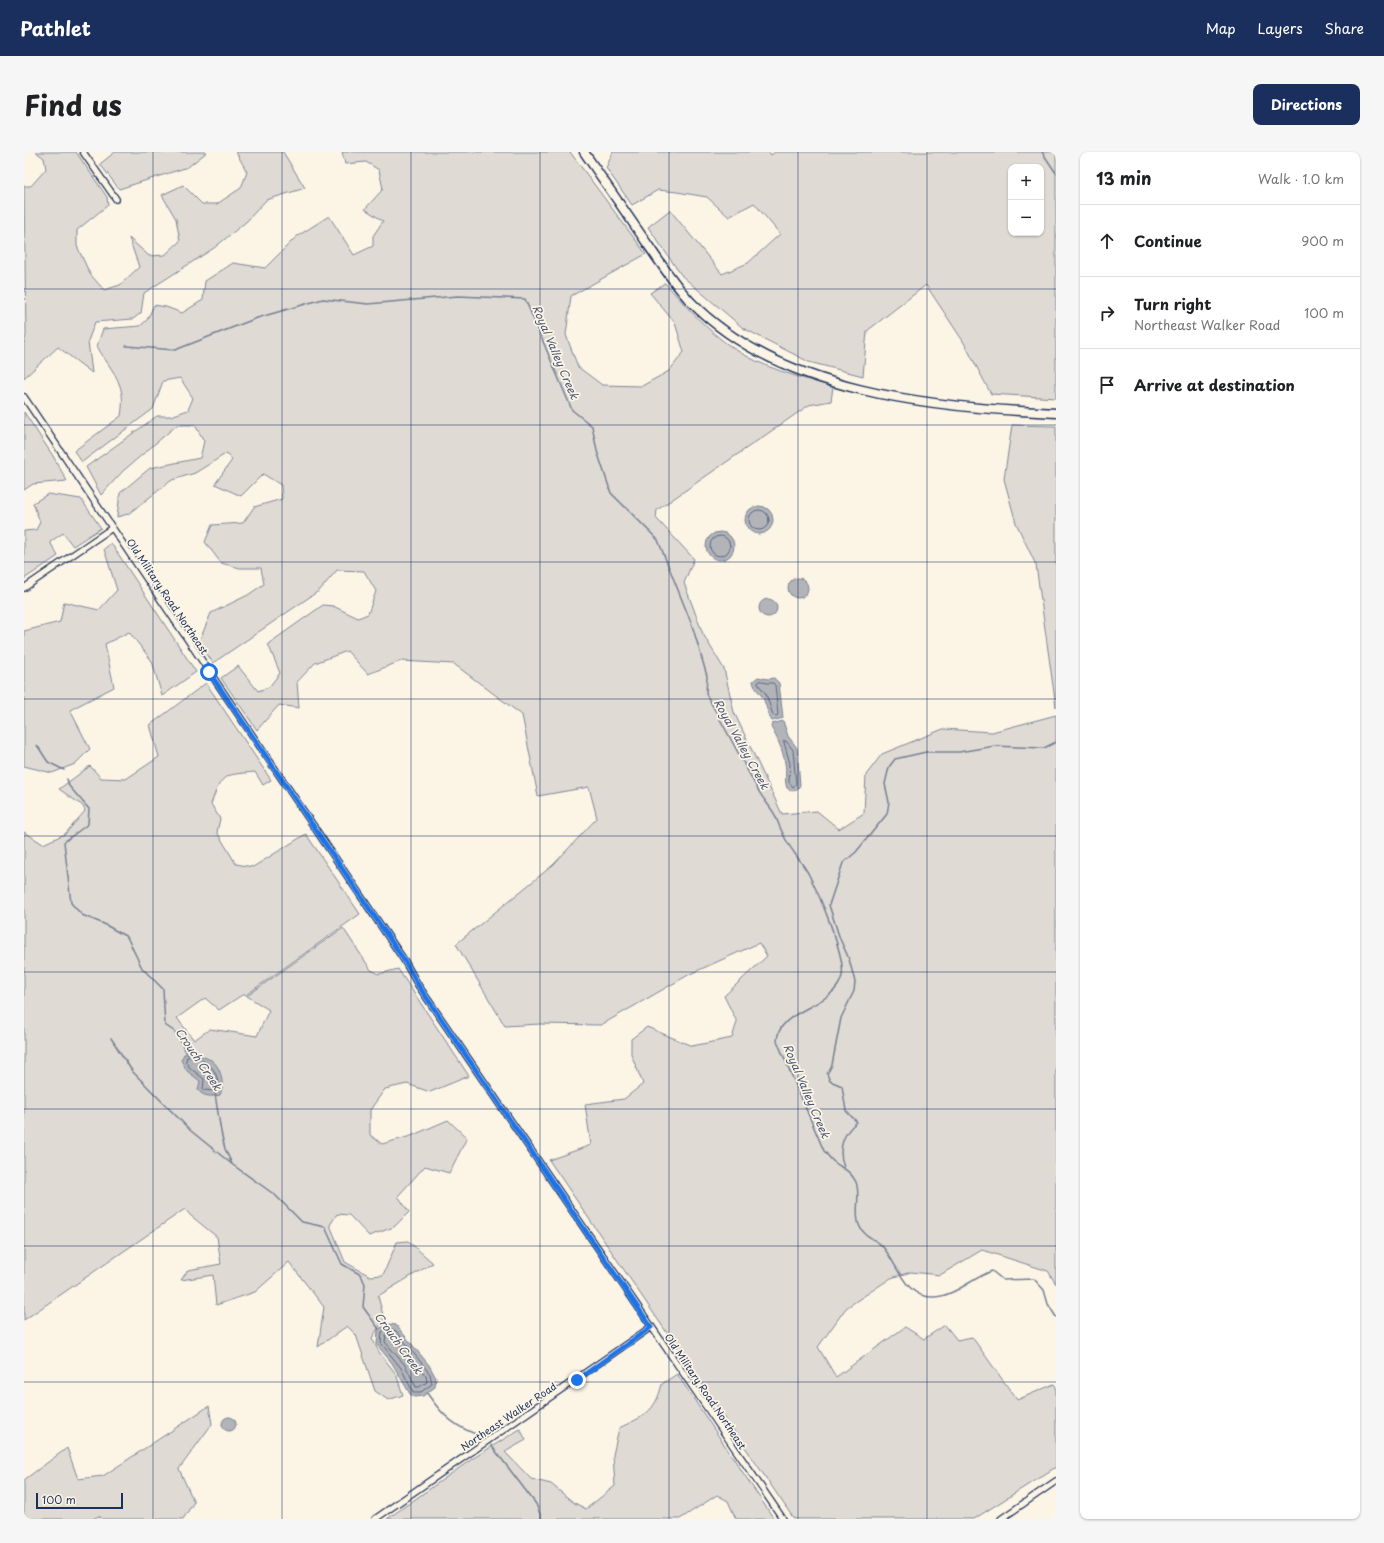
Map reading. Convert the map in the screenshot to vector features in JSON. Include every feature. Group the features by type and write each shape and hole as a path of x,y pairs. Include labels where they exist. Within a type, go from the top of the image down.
{"main road":[{"path":"584,152 670,278 715,324 754,350 792,368 883,394 978,409 1056,413"}],"street":[{"path":"83,152 116,199"},
{"name":"Old Military Road Northeast","path":"24,397 404,960 418,985 651,1327 671,1353 783,1519"},
{"path":"24,588 112,528"},
{"name":"Northeast Walker Road","path":"375,1519 651,1327"},
{"path":"1001,1519 1056,1481"}],"shaded area":[{"path":"36,152 76,152 107,197 108,205 77,230 77,246 90,274 104,290 120,285 139,267 129,238 149,256 165,255 180,241 176,219 162,195 183,185 202,204 217,204 241,188 247,172 236,152 283,152 305,188 266,200 247,221 214,248 144,293 141,313 133,319 95,322 88,341 92,373 58,347 24,378 24,343 26,336 24,186 31,186 46,169 44,158"},
{"path":"115,152 207,152 188,167 119,189 100,164"},
{"path":"342,152 570,152 646,254 571,296 566,335 578,367 602,385 642,386 669,371 684,352 675,323 650,293 665,283 714,334 744,355 794,376 833,387 831,401 809,405 657,510 656,518 694,559 684,583 703,634 724,669 734,712 782,814 817,811 839,829 864,813 866,775 882,754 943,729 992,732 1056,715 1056,1284 1048,1271 982,1250 940,1275 911,1272 891,1278 846,1308 818,1347 836,1377 905,1327 924,1339 945,1325 957,1340 972,1337 1017,1400 1054,1384 1056,1387 1056,1467 974,1519 794,1519 549,1160 591,1145 585,1104 624,1099 643,1084 631,1054 631,1039 647,1027 692,1046 732,1038 737,1022 724,996 767,956 759,943 690,974 601,1025 540,1024 505,1026 456,944 553,865 597,818 589,787 538,796 522,715 454,664 401,661 368,674 347,651 315,663 297,682 299,708 279,705 257,730 221,678 238,666 258,691 269,687 280,673 268,644 323,605 333,606 358,618 368,614 376,591 364,571 337,570 320,590 213,663 199,642 211,613 248,595 264,584 261,568 240,568 221,563 205,542 212,525 243,523 254,507 282,499 281,485 263,474 241,496 215,484 232,460 227,453 195,473 172,480 128,514 117,517 120,493 150,468 200,458 204,441 195,425 177,425 123,471 101,495 86,467 157,416 171,416 188,410 193,398 180,378 163,381 153,409 82,462 74,451 121,416 122,394 118,381 97,346 103,329 140,326 147,320 154,305 166,307 182,313 203,300 205,281 233,263 265,268 296,237 329,216 354,255 373,246 373,236 383,221 365,209 383,189 379,170 366,162 345,164"},
{"path":"613,152 769,152 771,155 775,152 1056,152 1056,398 991,394 963,341 926,285 867,331 863,376 809,362 743,328 682,276 648,227 670,210 722,274 748,263 780,234 754,203 729,217 707,197 658,190 632,205 606,168"},
{"path":"24,412 53,456 67,481 33,484 24,490"},
{"path":"1012,425 1056,426 1056,707 1036,565 1016,523 1004,479"},
{"path":"48,494 81,499 101,528 73,546 63,533 50,542 58,556 24,579 24,531 36,530 40,522 33,503"},
{"path":"111,543 196,672 162,696 152,661 129,632 105,644 114,687 70,710 90,749 75,764 52,773 24,766 24,631 60,622 64,602 99,610 117,590 104,549"},
{"path":"206,683 271,780 263,785 255,772 236,774 225,778 218,786 211,804 220,819 217,832 236,864 253,867 306,834 360,914 246,995 242,995 219,1010 205,998 177,1018 194,1040 210,1029 257,1036 269,1010 247,996 343,928 371,970 379,974 398,969 469,1076 430,1092 407,1084 385,1089 370,1110 370,1135 382,1144 411,1136 448,1120 467,1138 449,1173 425,1166 398,1196 409,1212 394,1227 369,1236 349,1215 337,1214 330,1225 345,1262 370,1276 383,1275 397,1242 408,1241 433,1263 378,1296 384,1319 372,1338 379,1352 396,1374 403,1395 388,1400 375,1391 356,1335 347,1326 318,1347 324,1307 289,1262 255,1292 216,1305 213,1275 181,1280 188,1270 221,1264 217,1237 190,1215 185,1209 24,1320 24,832 43,844 65,834 85,811 83,806 59,789 90,766 101,778 126,779 159,757 150,725"},
{"path":"677,1374 774,1519 736,1519 728,1501 717,1495 680,1519 387,1519 472,1459 520,1429 526,1440 505,1452 531,1479 551,1484 573,1502 586,1509 615,1486 613,1455 619,1428 642,1416 652,1408 662,1384"},
{"path":"209,1406 212,1424 179,1469 194,1502 183,1519 103,1519 99,1516 92,1519 24,1519 24,1480 67,1448 78,1479 103,1476"}],"water":[{"path":"759,506 769,510 773,520 769,530 759,534 749,530 745,520 749,510"},
{"path":"720,532 730,536 734,546 730,556 720,560 710,556 706,546 710,536"},
{"path":"798,578 805,581 808,588 805,595 798,598 791,595 788,588 791,581"},
{"path":"764,599 772,599 777,604 775,615 772,617 764,617 759,612 759,604"},
{"path":"758,677 768,679 774,678 779,683 783,718 772,721 770,718 763,698 753,681"},
{"path":"783,721 788,736 797,748 800,785 797,790 792,791 787,788 784,758 780,744 771,727 772,724"},
{"path":"192,1053 211,1060 220,1071 222,1086 220,1095 208,1096 202,1094 198,1090 200,1081 187,1071 181,1060 184,1054"},
{"path":"390,1324 396,1325 429,1365 436,1378 435,1387 423,1396 414,1397 410,1394 392,1363 377,1345 378,1329"},
{"path":"229,1417 234,1419 236,1424 234,1429 229,1431 224,1429 222,1424 224,1419"}],"waterway":[{"path":"1042,152 1056,173"},
{"name":"Royal Valley Creek","path":"126,346 175,350 257,318 323,299 368,304 458,296 525,299 572,410 592,426 597,451 611,493 658,540 692,625 707,676 706,694 758,790 775,815 787,842 808,873 836,940 842,967 842,976 837,987 819,1002 796,1014 787,1021 780,1030 777,1041 824,1151 833,1161 849,1172 856,1182 858,1192 858,1220 861,1229 883,1247 902,1278 914,1291 922,1296 931,1297 947,1294 992,1271 1003,1280 1034,1279 1044,1290 1048,1304 1056,1317"},
{"path":"844,1167 841,1148 848,1131 857,1122 846,1111 842,1086 830,1081 827,1074 832,1065 841,1018 854,991 855,982 849,959 840,939 829,905 843,863 856,852 887,814 889,802 885,784 889,767 895,759 926,752 959,752 995,746 1044,748 1056,742"},
{"name":"Crouch Creek","path":"37,745 48,762 64,770"},
{"name":"Crouch Creek","path":"67,779 69,786 89,809 88,824 64,842 71,903 82,915 104,924 127,937 142,968 163,989 165,1025 175,1032 188,1055"},
{"name":"Crouch Creek","path":"111,1038 132,1071 191,1131 233,1165 275,1195 302,1222 325,1227 342,1264 361,1275 365,1284 363,1307 379,1329"},
{"name":"Crouch Creek","path":"215,1094 225,1149 232,1164"},
{"name":"Crouch Creek","path":"427,1393 439,1409 451,1421 474,1434 484,1437"},
{"name":"Crouch Creek","path":"491,1445 536,1504 542,1519"}],"route":[{"path":"209,672 404,960 418,985 651,1327 577,1380"}]}
